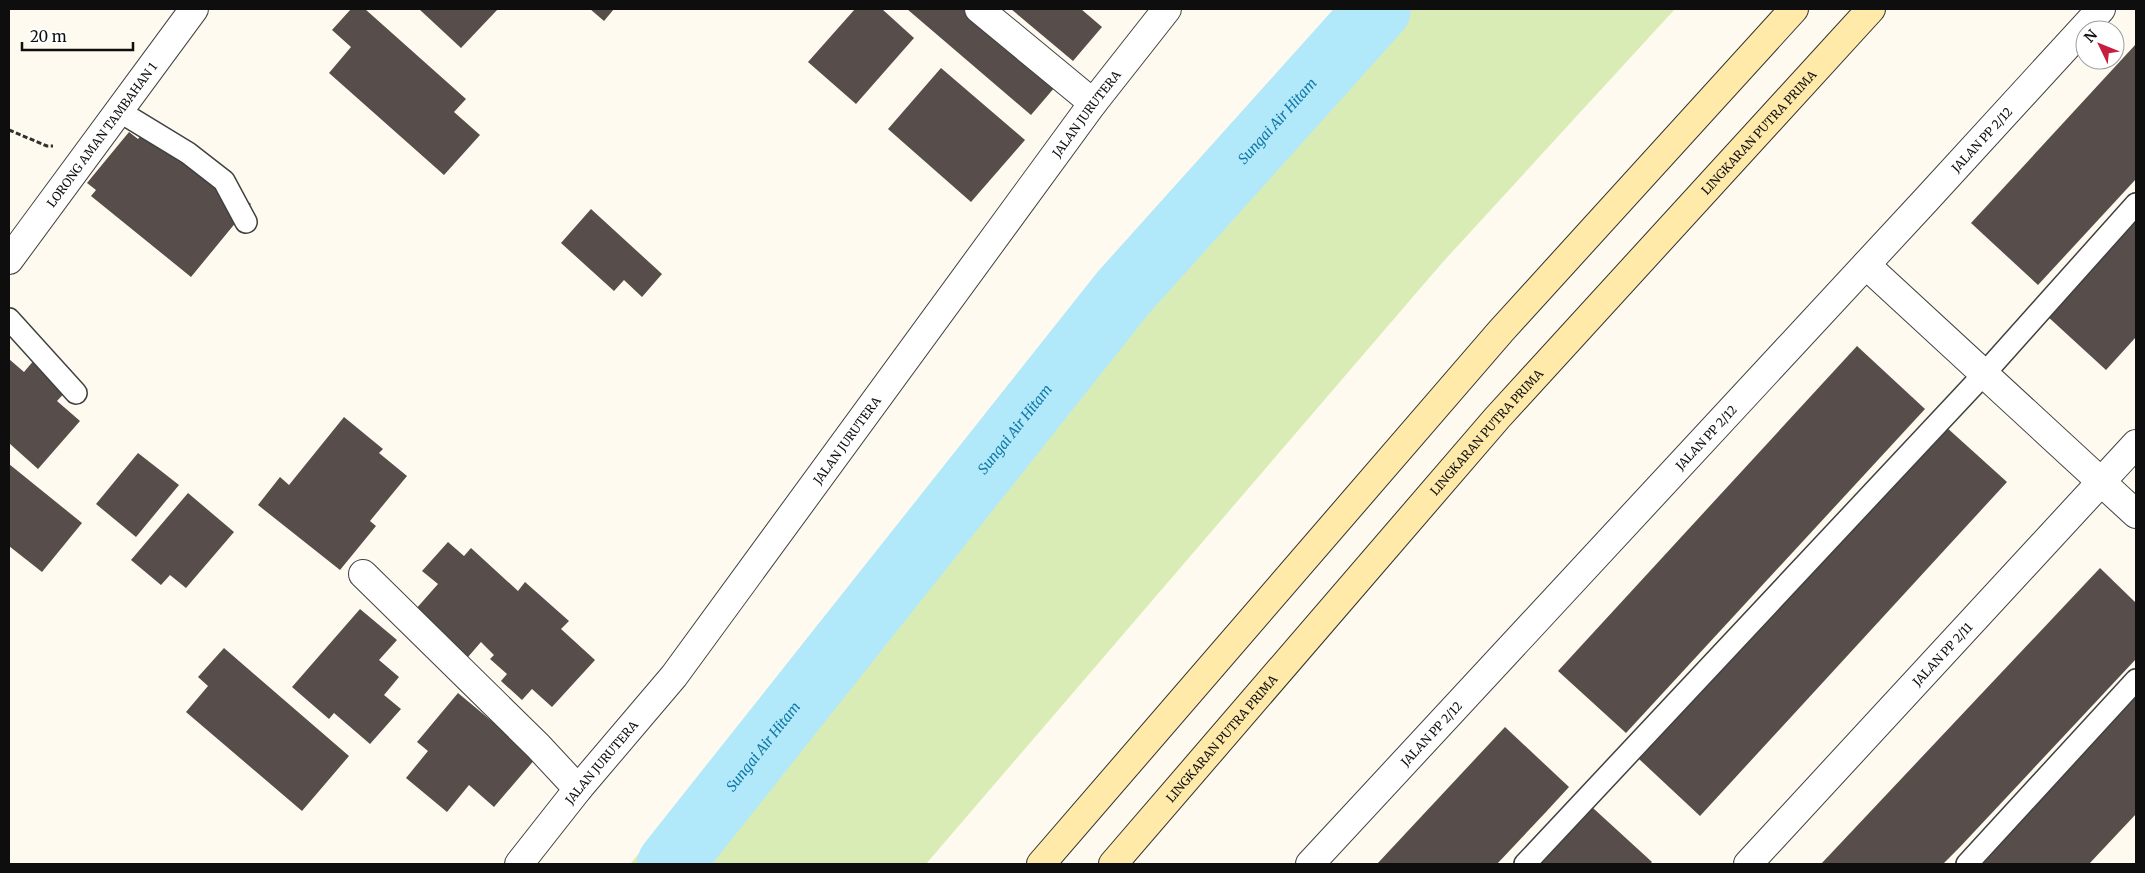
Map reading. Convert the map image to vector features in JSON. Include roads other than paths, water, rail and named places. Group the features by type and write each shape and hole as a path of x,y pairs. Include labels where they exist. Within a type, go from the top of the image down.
{"main road":[{"path":"1041,864 1501,331 1794,9"},
{"name":"LINGKARAN PUTRA PRIMA","path":"1113,864 1497,418 1871,9"}],"street":[{"name":"LORONG AMAN TAMBAHAN 1","path":"9,260 194,9"},
{"path":"979,9 1093,103"},
{"name":"JALAN JURUTERA","path":"519,864 578,789 674,676 1093,103 1167,9"},
{"name":"JALAN PP 2/12","path":"1310,864 2101,9"},
{"path":"1866,264 2136,514"},
{"name":"JALAN PP 2/11","path":"1748,864 2136,444"},
{"path":"363,574 538,746 578,789"}],"lane":[{"path":"119,111 188,153 224,181 246,222"},
{"path":"1525,864 1984,374 2136,204"},
{"path":"9,319 76,393"},
{"path":"1967,864 2136,680"}],"waterway":[{"name":"Sungai Air Hitam","path":"670,864 1123,293 1378,9"}]}
